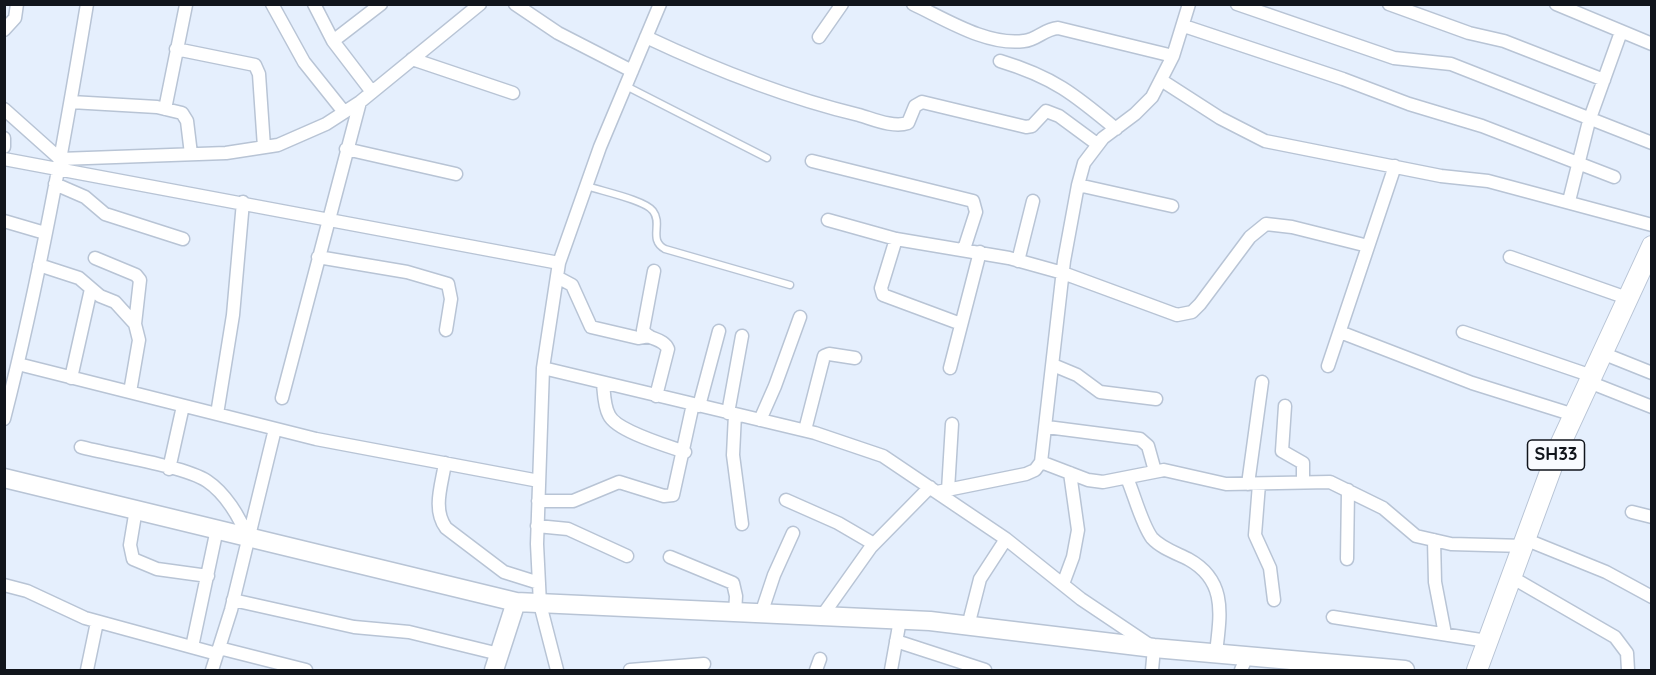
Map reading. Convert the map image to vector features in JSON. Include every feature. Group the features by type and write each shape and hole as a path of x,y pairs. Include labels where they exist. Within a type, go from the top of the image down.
{"main road":[{"name":"SH33","path":"1477,670 1526,543 1550,470 1627,298 1649,257"}],"street":[{"path":"4,30 15,18 17,4"},
{"path":"4,418 56,184 87,4"},
{"path":"272,4 304,62 344,112"},
{"path":"314,4 333,41 372,92"},
{"path":"333,41 381,4"},
{"path":"4,109 59,164 264,147 297,138 360,102 480,4"},
{"path":"515,4 558,33 632,71"},
{"path":"819,37 842,4"},
{"path":"913,4 1000,41 1027,41 1048,28 1058,28 1173,56"},
{"path":"822,616 874,544 938,490 1026,474 1035,470 1041,462 1047,427 1063,273 1084,163 1097,144 1152,97 1173,56 1189,4"},
{"path":"1237,4 1394,58 1451,64 1589,121 1652,143"},
{"path":"1389,4 1469,33 1503,40 1604,80"},
{"path":"1556,4 1652,44"},
{"path":"165,109 186,5"},
{"path":"557,670 540,604 539,583 537,526 543,368 559,263 586,185 646,37 655,6"},
{"path":"1184,26 1343,79 1409,104 1482,126 1614,177"},
{"path":"1569,201 1589,121 1621,32"},
{"path":"646,37 704,64 767,89 806,102 893,124 908,123 915,106 922,102 1026,127 1032,126 1046,111 1053,112 1097,144"},
{"path":"176,49 255,65 259,74 264,147"},
{"path":"412,59 513,93"},
{"path":"1000,61 1040,74 1074,94 1116,129"},
{"path":"1161,80 1220,118 1265,141 1441,176 1488,181 1652,225"},
{"path":"71,102 165,109 185,116 191,154"},
{"path":"282,398 360,102"},
{"path":"4,138 4,147"},
{"path":"346,149 456,174"},
{"path":"4,159 59,164 559,263"},
{"path":"812,161 973,201 976,212 964,249"},
{"path":"1328,366 1395,166"},
{"path":"56,184 85,197 105,214 183,239"},
{"path":"1078,185 1172,206"},
{"path":"1018,261 1033,201"},
{"path":"217,414 234,315 243,202"},
{"path":"828,220 896,239 964,249 1018,261 1063,273 1166,312 1185,315 1200,304 1250,237 1266,224 1292,226 1368,246"},
{"path":"4,221 45,234"},
{"path":"896,239 881,288 883,296 961,324"},
{"path":"950,368 980,252"},
{"path":"318,256 441,280 448,284 451,291 446,330"},
{"path":"1510,256 1627,298"},
{"path":"95,258 136,275 140,280 135,324 139,340 130,392"},
{"path":"39,265 79,278 91,289 115,303 135,324"},
{"path":"654,271 643,330 649,336 664,342 668,349 656,396"},
{"path":"557,277 572,285 591,327 638,338 649,336"},
{"path":"71,378 91,289"},
{"path":"760,420 776,386 800,317"},
{"path":"538,501 573,501 619,482 664,496 673,495 696,405 719,331"},
{"path":"1340,332 1472,383 1574,415"},
{"path":"1463,332 1590,379 1652,407"},
{"path":"742,336 731,413 733,455 742,524"},
{"path":"1602,353 1652,373"},
{"path":"805,430 824,356 829,354 855,358"},
{"path":"1053,365 1077,375 1100,392 1156,399"},
{"path":"543,368 805,430 883,456 938,490 1063,584 1154,648"},
{"path":"13,372 71,378 274,429 539,481"},
{"path":"603,382 608,414 612,420 630,431 684,453"},
{"path":"1262,382 1253,484 1255,535 1270,568 1274,600"},
{"path":"169,469 183,406"},
{"path":"1285,406 1282,451 1304,464 1304,482"},
{"path":"938,490 952,424"},
{"path":"1047,427 1140,439 1148,446 1155,471"},
{"path":"212,670 233,600 274,429"},
{"path":"81,447 191,474 210,483 242,523 247,537"},
{"path":"1041,462 1102,482 1155,471 1172,471 1226,484 1330,482 1383,508 1408,531 1452,544 1526,543 1606,572 1652,597"},
{"path":"445,463 438,502 442,522 446,528 504,572 539,583"},
{"path":"1063,584 1073,557 1078,530 1070,473"},
{"path":"4,478 516,602 900,620 1216,653 1244,663 1405,670"},
{"path":"1127,478 1150,535 1162,546 1197,565 1216,590 1221,610 1216,653"},
{"path":"1347,560 1348,490"},
{"path":"786,500 838,523 874,544"},
{"path":"136,510 130,545 133,559 158,569 208,576"},
{"path":"1632,512 1652,517"},
{"path":"537,526 568,529 627,556"},
{"path":"192,648 217,529"},
{"path":"761,614 774,575 793,533"},
{"path":"968,626 980,579 1006,539"},
{"path":"1434,540 1435,582 1445,634"},
{"path":"670,557 733,583 736,596 735,613"},
{"path":"1513,578 1615,637 1627,652 1628,670"},
{"path":"4,585 27,591 97,622 192,648 218,651 306,670"},
{"path":"233,600 354,627 409,633 496,662 516,602"},
{"path":"1333,617 1487,642"},
{"path":"891,670 900,620"},
{"path":"87,670 97,622"},
{"path":"896,641 985,670"},
{"path":"1152,670 1154,648"},
{"path":"630,670 704,664"}],"lane":[{"path":"625,86 766,158"},
{"path":"586,185 648,207 656,218 658,246 790,285"}]}
